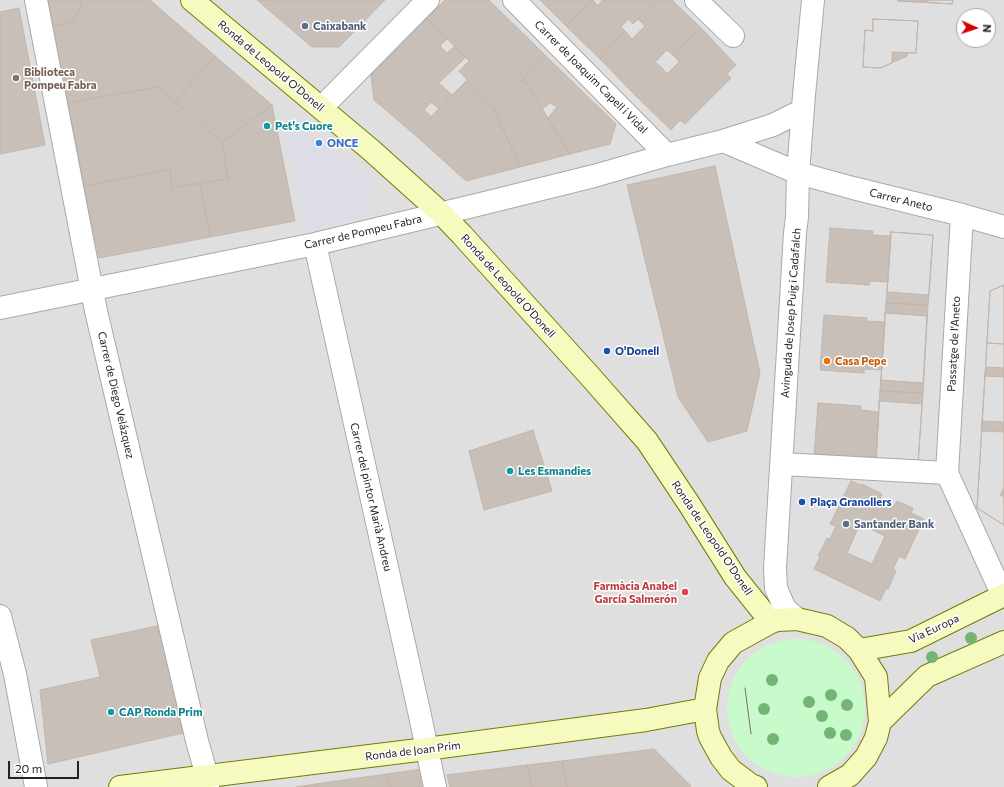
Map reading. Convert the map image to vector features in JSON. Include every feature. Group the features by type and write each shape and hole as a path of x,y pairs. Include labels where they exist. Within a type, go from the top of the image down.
{"street":[{"name":"Carrer de Diego Velázquez","path":"36,0 91,289 195,733 208,782"},
{"name":"Ronda de Leopold O'Donell","path":"192,0 380,158 441,213 462,235 578,362 647,441 735,577 771,622"},
{"path":"321,108 428,0"},
{"name":"Carrer de Joaquim Capell i Vidal","path":"514,0 667,155"},
{"path":"696,0 733,36"},
{"name":"Avinguda de Josep Puig i Cadafalch","path":"797,619 785,609 776,588 775,568 797,217 798,173 813,0"},
{"name":"Carrer de Pompeu Fabra","path":"0,308 315,244 594,176 667,155 724,141 773,125 803,110"},
{"path":"724,141 798,173"},
{"name":"Carrer Aneto","path":"798,173 1004,227"},
{"name":"Passatge de l'Aneto","path":"962,215 947,473 1004,595"},
{"name":"Carrer del pintor Marià Andreu","path":"315,244 435,787"},
{"path":"782,464 947,473"},
{"name":"Via Europa","path":"859,650 911,641 1004,595"},
{"path":"0,616 15,674 36,787"},
{"path":"756,787 731,770 721,757 710,737 705,709 710,678 718,661 732,643 771,622 797,619 827,626 847,638 859,650 876,677 880,722 876,738 855,781 829,787"},
{"path":"880,722 927,676 1004,642"},
{"name":"Ronda de Joan Prim","path":"120,787 208,782 426,749 646,720 705,709"}],"shaded area":[{"path":"0,0 1004,0 1004,787 0,787"},
{"path":"284,114 374,180 365,218 305,231"}],"green space":[{"path":"789,639 803,639 829,647 845,659 857,675 860,682 864,695 864,721 860,734 857,741 845,757 829,769 822,772 803,777 789,777 763,769 747,757 735,741 732,734 727,715 727,701 735,675 747,659 763,647 770,644"}],"building":[{"path":"47,0 79,0 82,6 72,22 52,26"},
{"path":"79,0 150,0 215,56 175,102 157,87 68,103 52,26 72,22 82,6"},
{"path":"257,0 385,0 339,47 312,47"},
{"path":"445,0 489,0 546,56 494,109 459,71 469,61 427,18"},
{"path":"540,0 593,0 566,26"},
{"path":"593,0 598,6 602,0 657,0 633,24 628,19 621,27 625,31 600,59 566,26"},
{"path":"657,0 672,0 701,28 673,55 667,50 655,62 662,68 635,95 600,59 625,31 632,39 645,26 638,19"},
{"path":"898,0 953,0 952,4"},
{"path":"920,0 920,2 898,1"},
{"path":"927,0 953,0 952,4 927,2"},
{"name":"Biblioteca Pompeu Fabra","path":"19,8 45,145 0,154 0,12"},
{"path":"427,18 447,39 440,46 447,53 455,46 466,57 439,83 452,95 439,109 431,102 424,110 432,117 414,134 374,100 371,75"},
{"path":"873,19 918,21 916,53 892,52 892,63 880,68 863,67 865,30 873,31"},
{"path":"873,19 918,21 916,53 907,53 907,56 880,68 863,67 865,30 873,31"},
{"path":"701,28 736,65 727,74 731,78 685,124 680,120 671,130 635,95 662,68 667,74 679,62 673,55"},
{"path":"215,56 272,105 222,142 175,102"},
{"path":"546,56 616,124 610,144 570,154 548,118 557,107 550,103 542,109 524,79"},
{"path":"524,79 570,154 520,167 494,109"},
{"path":"467,80 494,109 520,167 466,181 414,134"},
{"path":"157,87 222,142 228,179 172,188 170,169 84,186 68,103"},
{"path":"272,105 295,221 210,237 200,183 228,179 222,142"},
{"path":"715,166 760,373 747,431 708,442 678,397 627,185"},
{"path":"170,169 172,188 200,183 210,237 99,258 84,186"},
{"path":"830,228 873,231 872,235 891,236 888,282 870,281 869,285 826,282"},
{"path":"891,232 933,235 929,295 887,292"},
{"path":"891,232 933,235 928,305 886,303"},
{"path":"1004,285 1004,525 977,508 990,291"},
{"path":"1004,285 1004,344 987,343 990,291"},
{"path":"886,303 928,305 923,393 880,391"},
{"path":"885,313 927,316 923,383 881,380"},
{"path":"824,315 867,318 867,321 885,322 882,370 864,369 864,373 820,370"},
{"path":"987,343 1004,344 1004,525 977,508"},
{"path":"986,367 1004,368 1004,377 985,376"},
{"path":"880,391 923,393 918,464 876,461"},
{"path":"879,401 922,404 918,464 876,461"},
{"path":"818,403 861,406 861,410 879,412 876,457 858,456 858,459 814,457"},
{"path":"982,421 1004,422 1004,432 981,431"},
{"name":"Les Esmandies","path":"533,430 552,491 484,510 469,451"},
{"path":"851,481 861,485 862,484 882,494 880,499 894,506 897,501 913,508 911,513 924,519 905,559 899,556 893,569 896,571 888,589 886,588 880,601 814,569 820,557 818,556 827,538 830,539 836,526 830,524"},
{"path":"1004,488 1004,497 1000,495"},
{"path":"860,524 885,536 872,564 847,553"},
{"name":"CAP Ronda Prim","path":"162,625 183,733 48,764 40,690 100,677 91,640"},
{"path":"654,749 691,786 690,787 567,787 562,761"},
{"path":"562,761 567,787 532,787 527,765"},
{"path":"527,765 532,787 450,787 447,775"},
{"path":"422,769 426,787 390,787 387,774"},
{"path":"387,774 390,787 316,787 316,784"},
{"path":"316,784 316,787 296,787"}],"tram line":[{"path":"745,688 751,734"}],"place":[{"name":"Caixabank","path":"305,26"},
{"name":"Biblioteca Pompeu Fabra","path":"16,78"},
{"name":"Pet's Cuore","path":"267,126"},
{"name":"ONCE","path":"319,143"},
{"name":"O'Donell","path":"607,351"},
{"name":"Casa Pepe","path":"827,361"},
{"name":"Les Esmandies","path":"510,471"},
{"name":"Plaça Granollers","path":"802,502"},
{"name":"Santander Bank","path":"846,524"},
{"name":"Farmàcia Anabel García Salmerón","path":"685,592"},
{"name":"CAP Ronda Prim","path":"111,712"}]}
